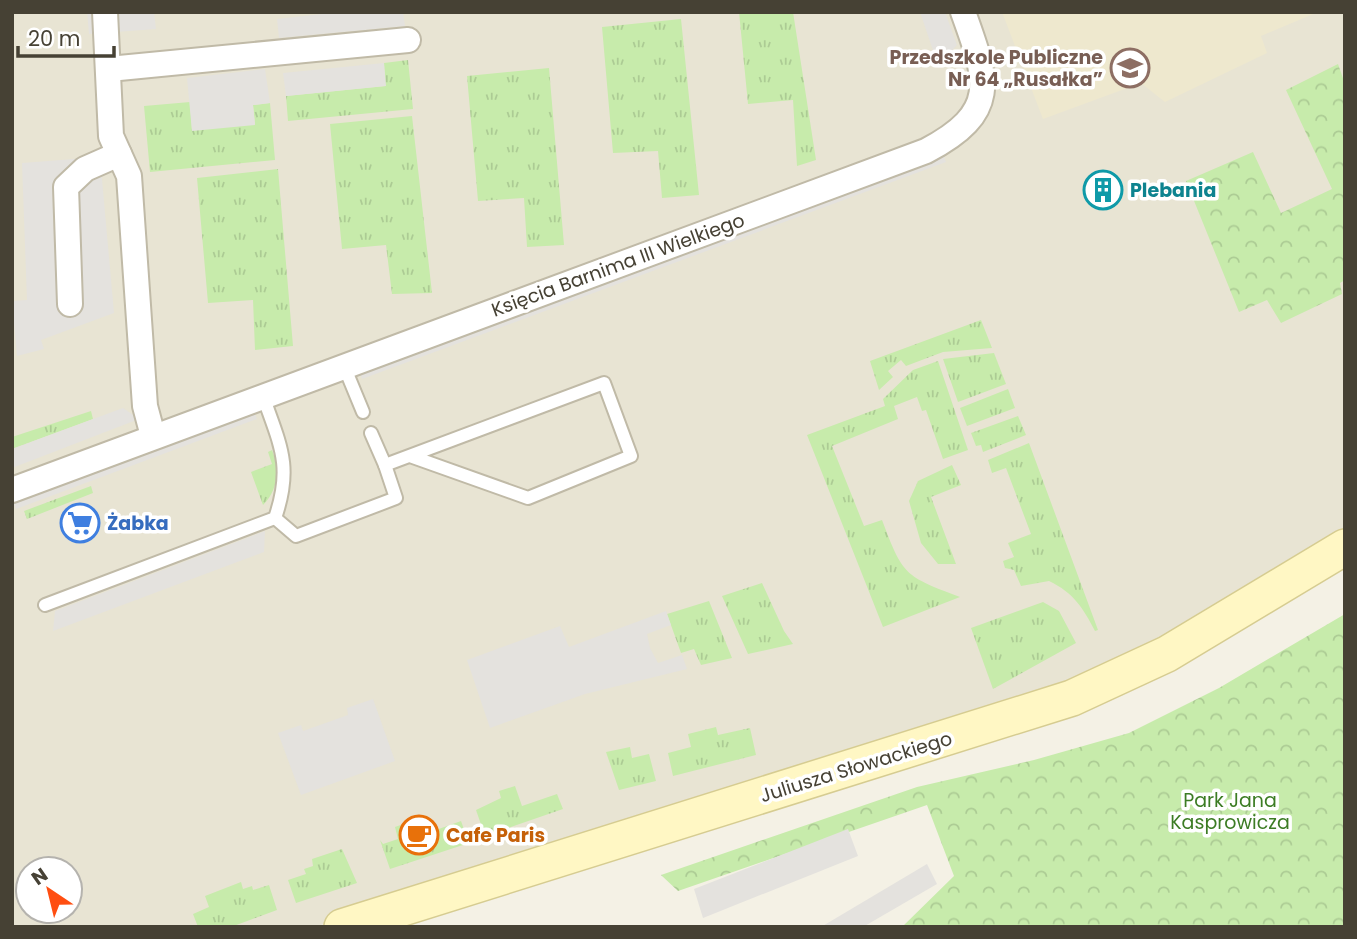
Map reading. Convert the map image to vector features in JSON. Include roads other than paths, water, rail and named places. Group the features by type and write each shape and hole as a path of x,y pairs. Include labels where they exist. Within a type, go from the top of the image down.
{"street":[{"path":"105,12 111,136 129,176 145,406 152,436"},
{"name":"Księcia Barnima III Wielkiego","path":"12,489 909,158 944,141 970,122 982,96 981,68 963,12"},
{"path":"109,69 408,40"},
{"path":"70,304 66,187 85,169 119,154"},
{"name":"Juliusza Słowackiego","path":"342,927 1046,708 1103,686 1167,654 1345,547"}],"lane":[{"path":"344,366 363,412"},
{"path":"384,466 604,383 631,456 528,498 411,456"},
{"path":"263,396 285,461 284,492 275,518"},
{"path":"275,518 296,536 397,498 371,433"},
{"path":"46,605 275,518"}],"place":[{"name":"Przedszkole Publiczne Nr 64 „Rusałka”","path":"1130,68"},
{"name":"Plebania","path":"1103,190"},
{"name":"Żabka","path":"80,523"},
{"name":"Cafe Paris","path":"419,835"}],"park label":[{"name":"Park Jana Kasprowicza","path":"1230,811"}]}
